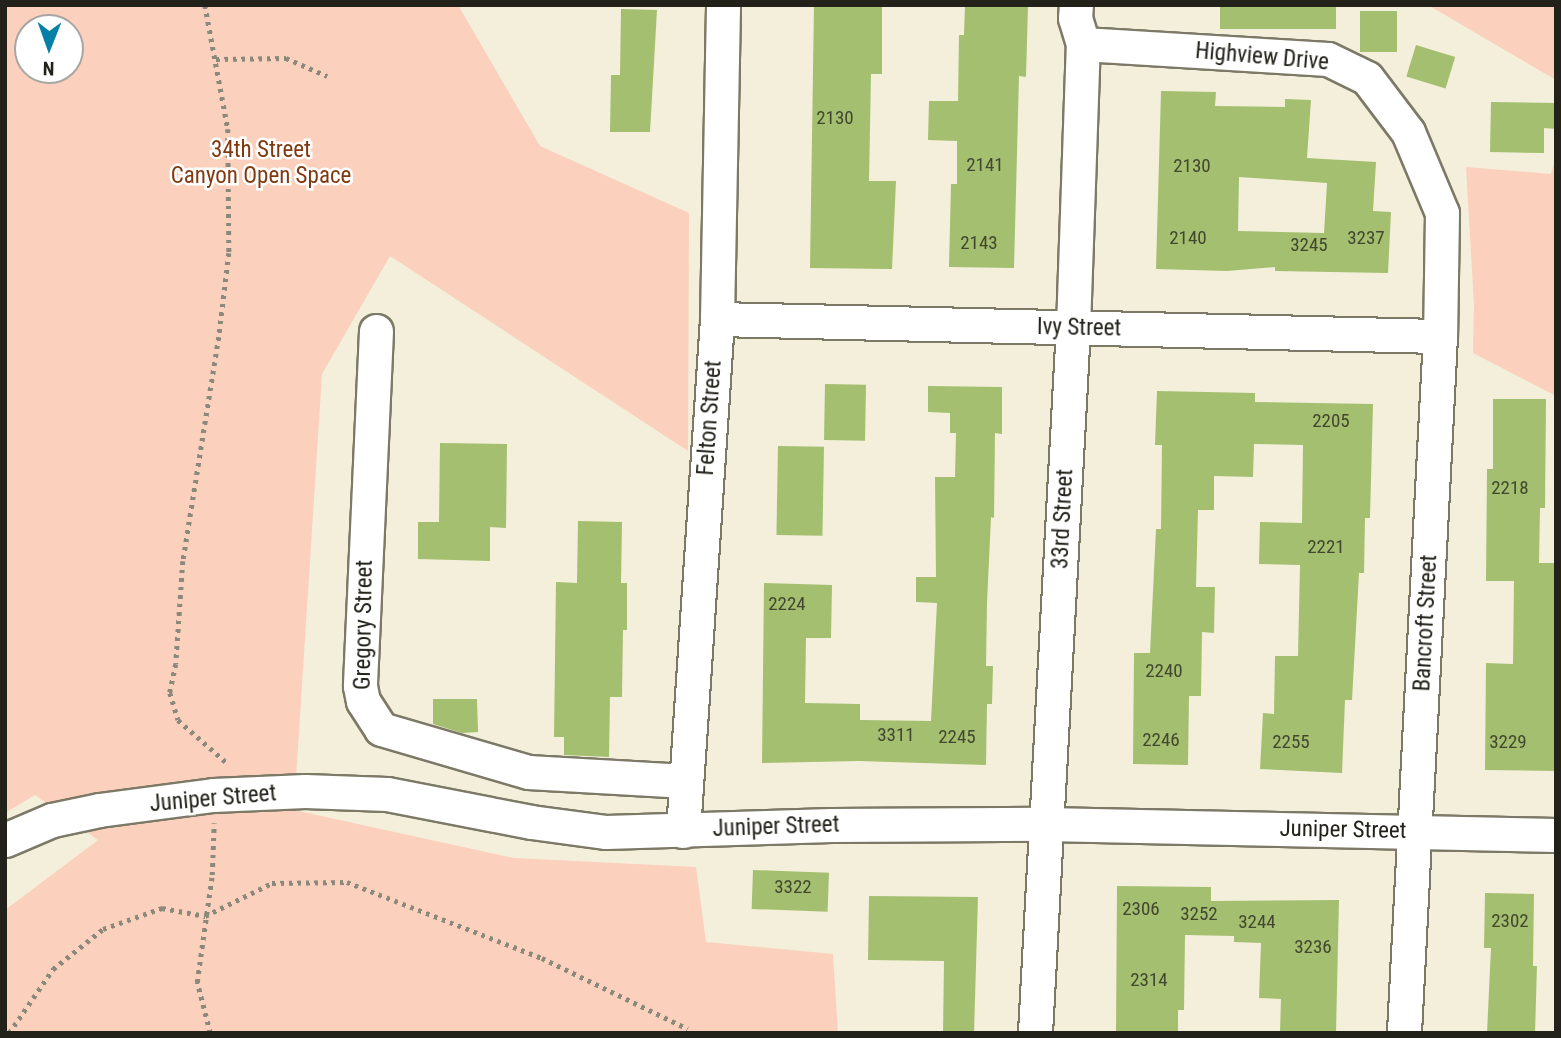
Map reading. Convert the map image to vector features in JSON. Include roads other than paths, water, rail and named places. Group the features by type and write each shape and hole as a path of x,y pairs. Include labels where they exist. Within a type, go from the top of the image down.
{"street":[{"name":"Felton Street","path":"683,831 717,319 723,5"},
{"name":"33rd Street","path":"1035,1033 1073,327 1083,44 1075,18 1076,5"},
{"name":"Highview Drive","path":"1083,44 1328,59 1367,78 1408,132 1442,213"},
{"name":"Bancroft Street","path":"1404,1033 1440,336 1442,213"},
{"name":"Ivy Street","path":"717,319 1440,336"},
{"name":"Gregory Street","path":"376,331 360,686 363,701 381,729 528,772 686,781"},
{"name":"Juniper Street","path":"5,839 52,820 76,815 225,794 305,791 387,794 531,822 606,832 831,825 1047,824 1556,835"}],"park label":[{"name":"34th Street Canyon Open Space","path":"261,163"}]}
